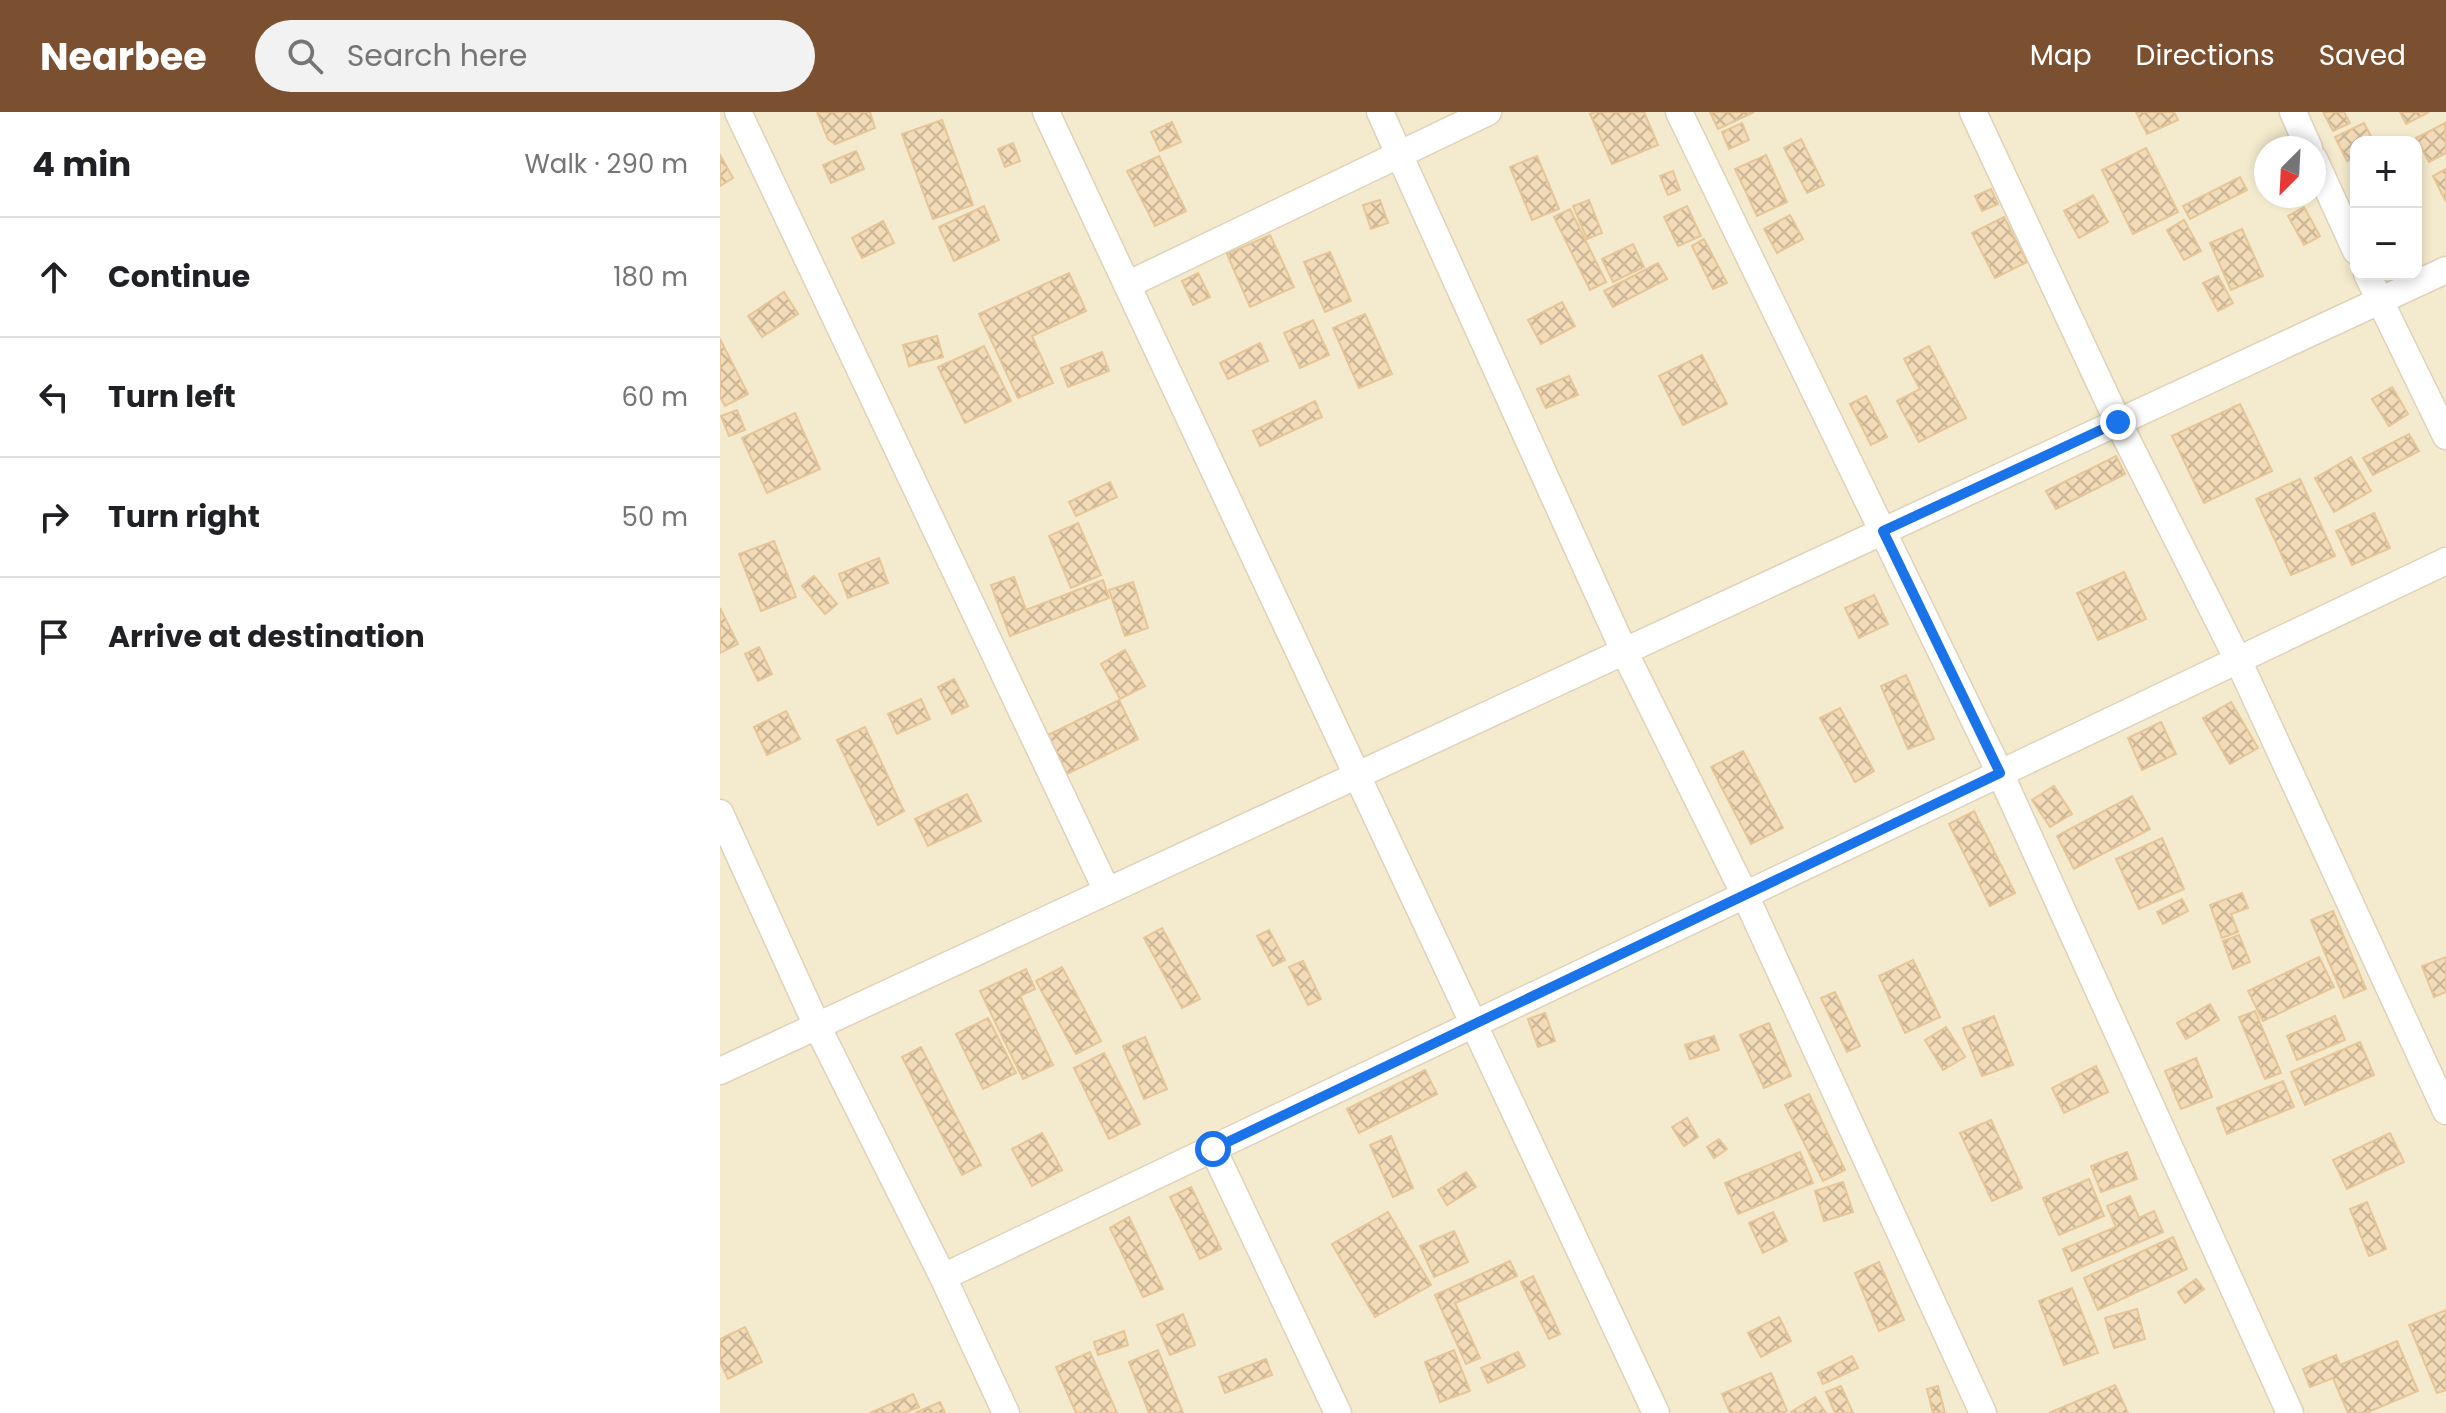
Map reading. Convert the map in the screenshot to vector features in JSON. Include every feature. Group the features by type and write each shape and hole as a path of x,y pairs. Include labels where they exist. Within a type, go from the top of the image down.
{"street":[{"path":"738,112 1107,891"},
{"path":"1046,112 1656,1413"},
{"path":"1380,112 1624,651 1745,895 1983,1413"},
{"path":"1127,285 1488,112"},
{"path":"1679,112 2000,773 2290,1413"},
{"path":"1973,112 2118,422 2238,660 2446,1111"},
{"path":"2293,112 2304,136"},
{"path":"2326,185 2350,238"},
{"path":"720,1071 2446,270"},
{"path":"2370,280 2446,436"},
{"path":"943,1277 2446,561"},
{"path":"720,813 817,1026 943,1277 1006,1413"},
{"path":"1213,1149 1338,1413"}],"shaded area":[{"path":"720,112 2446,112 2446,1413 720,1413"}],"building":[{"path":"817,112 870,112 875,128 835,144 828,139"},
{"path":"1644,112 1658,145 1612,164 1590,114"},
{"path":"1710,112 1754,112 1718,129"},
{"path":"2136,112 2174,112 2178,120 2147,134"},
{"path":"2323,112 2344,112 2350,123 2333,131"},
{"path":"2400,112 2429,112 2406,124"},
{"path":"942,120 973,205 933,219 902,134"},
{"path":"1172,122 1181,142 1160,151 1151,132"},
{"path":"1742,123 1749,140 1729,149 1722,132"},
{"path":"2364,123 2371,136 2350,136 2350,160 2347,161 2335,137"},
{"path":"2445,123 2446,153 2429,162 2420,136"},
{"path":"1801,139 1824,185 1807,193 1784,148"},
{"path":"1013,143 1020,161 1005,167 998,149"},
{"path":"2146,148 2178,212 2133,234 2102,170"},
{"path":"856,151 864,169 831,183 823,165"},
{"path":"720,155 733,178 720,186"},
{"path":"1766,155 1787,202 1757,216 1735,169"},
{"path":"1159,156 1186,211 1155,226 1127,171"},
{"path":"1537,156 1559,209 1532,220 1510,167"},
{"path":"2446,169 2446,199 2445,200 2433,176"},
{"path":"1673,171 1680,190 1668,195 1660,176"},
{"path":"2240,177 2247,190 2190,219 2183,206"},
{"path":"1991,189 1998,204 1982,211 1975,196"},
{"path":"2093,195 2108,222 2079,238 2064,211"},
{"path":"1380,200 1388,223 1371,229 1363,205"},
{"path":"1589,200 1602,233 1587,239 1573,206"},
{"path":"984,206 999,240 954,261 939,227"},
{"path":"1687,206 1701,236 1678,246 1664,217"},
{"path":"2305,208 2320,236 2304,245 2288,216"},
{"path":"1570,209 1606,282 1590,290 1554,217"},
{"path":"1790,215 1803,239 1777,253 1764,229"},
{"path":"2004,217 2027,262 1995,278 1972,233"},
{"path":"2184,220 2201,251 2184,260 2167,230"},
{"path":"883,221 894,243 862,258 852,238"},
{"path":"2242,229 2263,276 2231,290 2210,243"},
{"path":"1270,235 1294,287 1250,307 1227,254"},
{"path":"1704,239 1727,283 1713,289 1692,246"},
{"path":"1633,244 1644,267 1613,282 1602,259"},
{"path":"1330,252 1351,301 1325,312 1304,262"},
{"path":"1658,263 1667,279 1613,307 1604,291"},
{"path":"1069,273 1086,311 1032,336 1053,383 1018,398 979,314"},
{"path":"1198,273 1210,297 1193,305 1182,281"},
{"path":"2218,276 2233,303 2218,311 2203,283"},
{"path":"784,292 798,314 762,337 748,316"},
{"path":"1562,302 1575,326 1541,344 1528,320"},
{"path":"1365,314 1392,374 1359,388 1333,328"},
{"path":"1313,320 1329,355 1300,368 1284,333"},
{"path":"937,336 943,357 909,366 903,345"},
{"path":"720,339 748,394 725,406 720,397"},
{"path":"1260,343 1268,361 1228,379 1220,363"},
{"path":"984,346 1011,401 965,423 938,367"},
{"path":"1929,346 1966,418 1919,442 1897,401 1920,389 1904,359"},
{"path":"1102,352 1109,371 1068,387 1061,368"},
{"path":"1702,355 1727,404 1683,425 1659,376"},
{"path":"1569,376 1578,395 1546,408 1537,389"},
{"path":"2392,387 2408,414 2389,426 2372,399"},
{"path":"1866,396 1887,437 1871,445 1850,404"},
{"path":"1315,401 1322,417 1260,446 1253,431"},
{"path":"2240,404 2272,471 2204,503 2172,436"},
{"path":"737,410 745,430 729,436 721,416"},
{"path":"795,413 820,469 767,493 742,438"},
{"path":"2409,434 2419,451 2373,475 2363,458"},
{"path":"2116,456 2125,474 2056,509 2046,491"},
{"path":"2351,457 2371,491 2334,512 2315,478"},
{"path":"2300,479 2335,556 2291,575 2256,499"},
{"path":"1110,482 1117,497 1076,516 1069,502"},
{"path":"2374,513 2390,548 2352,565 2336,531"},
{"path":"1078,523 1101,575 1071,588 1049,536"},
{"path":"774,541 796,597 761,611 739,554"},
{"path":"879,558 888,583 848,598 839,574"},
{"path":"2124,572 2146,619 2098,640 2077,593"},
{"path":"814,576 837,604 825,614 802,586"},
{"path":"1014,577 1026,610 1103,580 1109,598 1010,636 991,585"},
{"path":"1133,582 1148,628 1125,636 1109,590"},
{"path":"1874,595 1888,624 1859,638 1845,608"},
{"path":"720,608 738,644 720,653"},
{"path":"759,647 772,674 758,681 745,654"},
{"path":"1125,650 1145,686 1120,699 1101,664"},
{"path":"1906,675 1934,739 1908,749 1881,686"},
{"path":"954,679 968,706 952,714 938,687"},
{"path":"921,699 930,719 897,734 888,714"},
{"path":"1119,700 1138,739 1067,774 1048,735"},
{"path":"2231,702 2258,748 2230,764 2203,718"},
{"path":"1840,708 1874,771 1855,782 1820,718"},
{"path":"786,711 800,739 767,755 754,727"},
{"path":"2161,722 2176,754 2142,770 2128,738"},
{"path":"865,727 904,811 878,825 837,740"},
{"path":"1743,751 1783,828 1751,844 1711,767"},
{"path":"2054,786 2072,814 2050,827 2032,800"},
{"path":"967,794 981,821 928,846 915,819"},
{"path":"2132,796 2150,829 2074,869 2057,836"},
{"path":"1974,811 2015,893 1990,906 1949,824"},
{"path":"2162,838 2184,889 2139,909 2116,859"},
{"path":"2242,893 2248,908 2231,914 2238,932 2222,938 2210,905"},
{"path":"2182,899 2188,911 2163,924 2157,912"},
{"path":"2333,911 2366,989 2344,998 2311,920"},
{"path":"1162,928 1200,999 1182,1008 1144,938"},
{"path":"1269,930 1285,960 1273,966 1257,936"},
{"path":"2239,935 2250,962 2233,969 2223,941"},
{"path":"2319,957 2334,987 2263,1021 2248,991"},
{"path":"2446,957 2446,992 2434,997 2422,966"},
{"path":"1913,960 1940,1017 1905,1033 1879,976"},
{"path":"1303,961 1321,999 1308,1005 1289,967"},
{"path":"1062,967 1101,1041 1076,1054 1036,981"},
{"path":"1026,969 1035,989 1020,996 1053,1065 1023,1079 980,991"},
{"path":"1835,992 1860,1046 1847,1052 1821,998"},
{"path":"2210,1004 2219,1020 2186,1039 2177,1023"},
{"path":"2255,1011 2281,1073 2265,1079 2239,1017"},
{"path":"1545,1013 1555,1041 1538,1047 1528,1019"},
{"path":"1994,1016 2013,1065 1982,1076 1963,1028"},
{"path":"2335,1016 2345,1040 2297,1060 2287,1036"},
{"path":"988,1018 1016,1073 983,1089 956,1034"},
{"path":"1769,1023 1791,1076 1764,1088 1740,1035"},
{"path":"1946,1027 1965,1057 1943,1070 1925,1040"},
{"path":"1714,1036 1719,1050 1690,1059 1685,1045"},
{"path":"1145,1037 1167,1089 1144,1099 1123,1046"},
{"path":"2360,1042 2374,1075 2305,1105 2291,1072"},
{"path":"921,1047 981,1165 962,1175 902,1057"},
{"path":"1104,1053 1140,1124 1109,1139 1074,1068"},
{"path":"2196,1058 2212,1097 2181,1109 2165,1071"},
{"path":"2096,1066 2108,1092 2064,1113 2052,1088"},
{"path":"1425,1070 1437,1094 1359,1133 1347,1109"},
{"path":"2283,1081 2294,1107 2227,1134 2217,1108"},
{"path":"1809,1094 1845,1170 1823,1181 1785,1105"},
{"path":"1687,1118 1698,1137 1684,1146 1672,1127"},
{"path":"1991,1120 2022,1188 1992,1201 1960,1133"},
{"path":"1042,1133 1062,1170 1032,1186 1012,1149"},
{"path":"2390,1133 2404,1162 2347,1189 2333,1160"},
{"path":"1391,1136 1413,1188 1393,1197 1370,1145"},
{"path":"1719,1139 1727,1149 1714,1158 1707,1147"},
{"path":"1800,1152 1813,1183 1738,1214 1725,1183"},
{"path":"2127,1152 2137,1179 2101,1192 2091,1166"},
{"path":"1466,1172 1476,1187 1447,1205 1438,1190"},
{"path":"2089,1179 2104,1216 2059,1235 2043,1198"},
{"path":"1843,1182 1853,1212 1824,1221 1815,1191"},
{"path":"1191,1187 1221,1249 1200,1259 1170,1197"},
{"path":"2130,1196 2139,1218 2154,1211 2163,1232 2072,1271 2063,1249 2116,1227 2107,1206"},
{"path":"2367,1202 2386,1249 2369,1256 2350,1209"},
{"path":"1388,1212 1431,1285 1375,1317 1332,1244"},
{"path":"1773,1212 1787,1241 1763,1253 1749,1223"},
{"path":"1129,1217 1163,1289 1143,1297 1110,1228"},
{"path":"1454,1231 1468,1262 1434,1277 1420,1246"},
{"path":"2173,1237 2187,1269 2098,1310 2084,1278"},
{"path":"1510,1261 1517,1276 1455,1303 1480,1358 1466,1364 1435,1295"},
{"path":"1879,1262 1904,1320 1879,1331 1855,1273"},
{"path":"1533,1276 1560,1334 1549,1339 1521,1282"},
{"path":"2196,1279 2204,1289 2185,1303 2178,1292"},
{"path":"2072,1288 2098,1353 2064,1365 2039,1301"},
{"path":"2137,1309 2145,1339 2114,1348 2105,1318"},
{"path":"2446,1310 2446,1390 2437,1393 2409,1325"},
{"path":"1183,1314 1195,1345 1170,1355 1157,1325"},
{"path":"1779,1317 1791,1341 1761,1357 1748,1333"},
{"path":"745,1327 762,1362 728,1379 720,1362 720,1339"},
{"path":"1124,1331 1128,1345 1098,1355 1094,1342"},
{"path":"2397,1341 2418,1391 2366,1413 2348,1413 2333,1378 2310,1387 2303,1369 2336,1355 2340,1365"},
{"path":"1158,1350 1183,1413 1149,1413 1129,1362"},
{"path":"1454,1350 1470,1391 1440,1402 1425,1362"},
{"path":"1090,1352 1117,1413 1076,1413 1056,1367"},
{"path":"1518,1352 1525,1366 1488,1383 1481,1368"},
{"path":"1852,1356 1858,1368 1823,1384 1818,1373"},
{"path":"1266,1359 1272,1375 1225,1393 1219,1377"},
{"path":"1771,1373 1787,1411 1730,1413 1722,1394"},
{"path":"2115,1385 2128,1413 2049,1413"},
{"path":"1841,1386 1853,1413 1835,1413 1826,1392"},
{"path":"1938,1386 1945,1413 1933,1413 1927,1389"},
{"path":"913,1394 919,1407 904,1413 870,1413"},
{"path":"1815,1397 1826,1413 1791,1412"},
{"path":"940,1402 945,1413 915,1413"}],"route":[{"path":"1213,1149 2000,773 1883,531 2118,422"}]}
